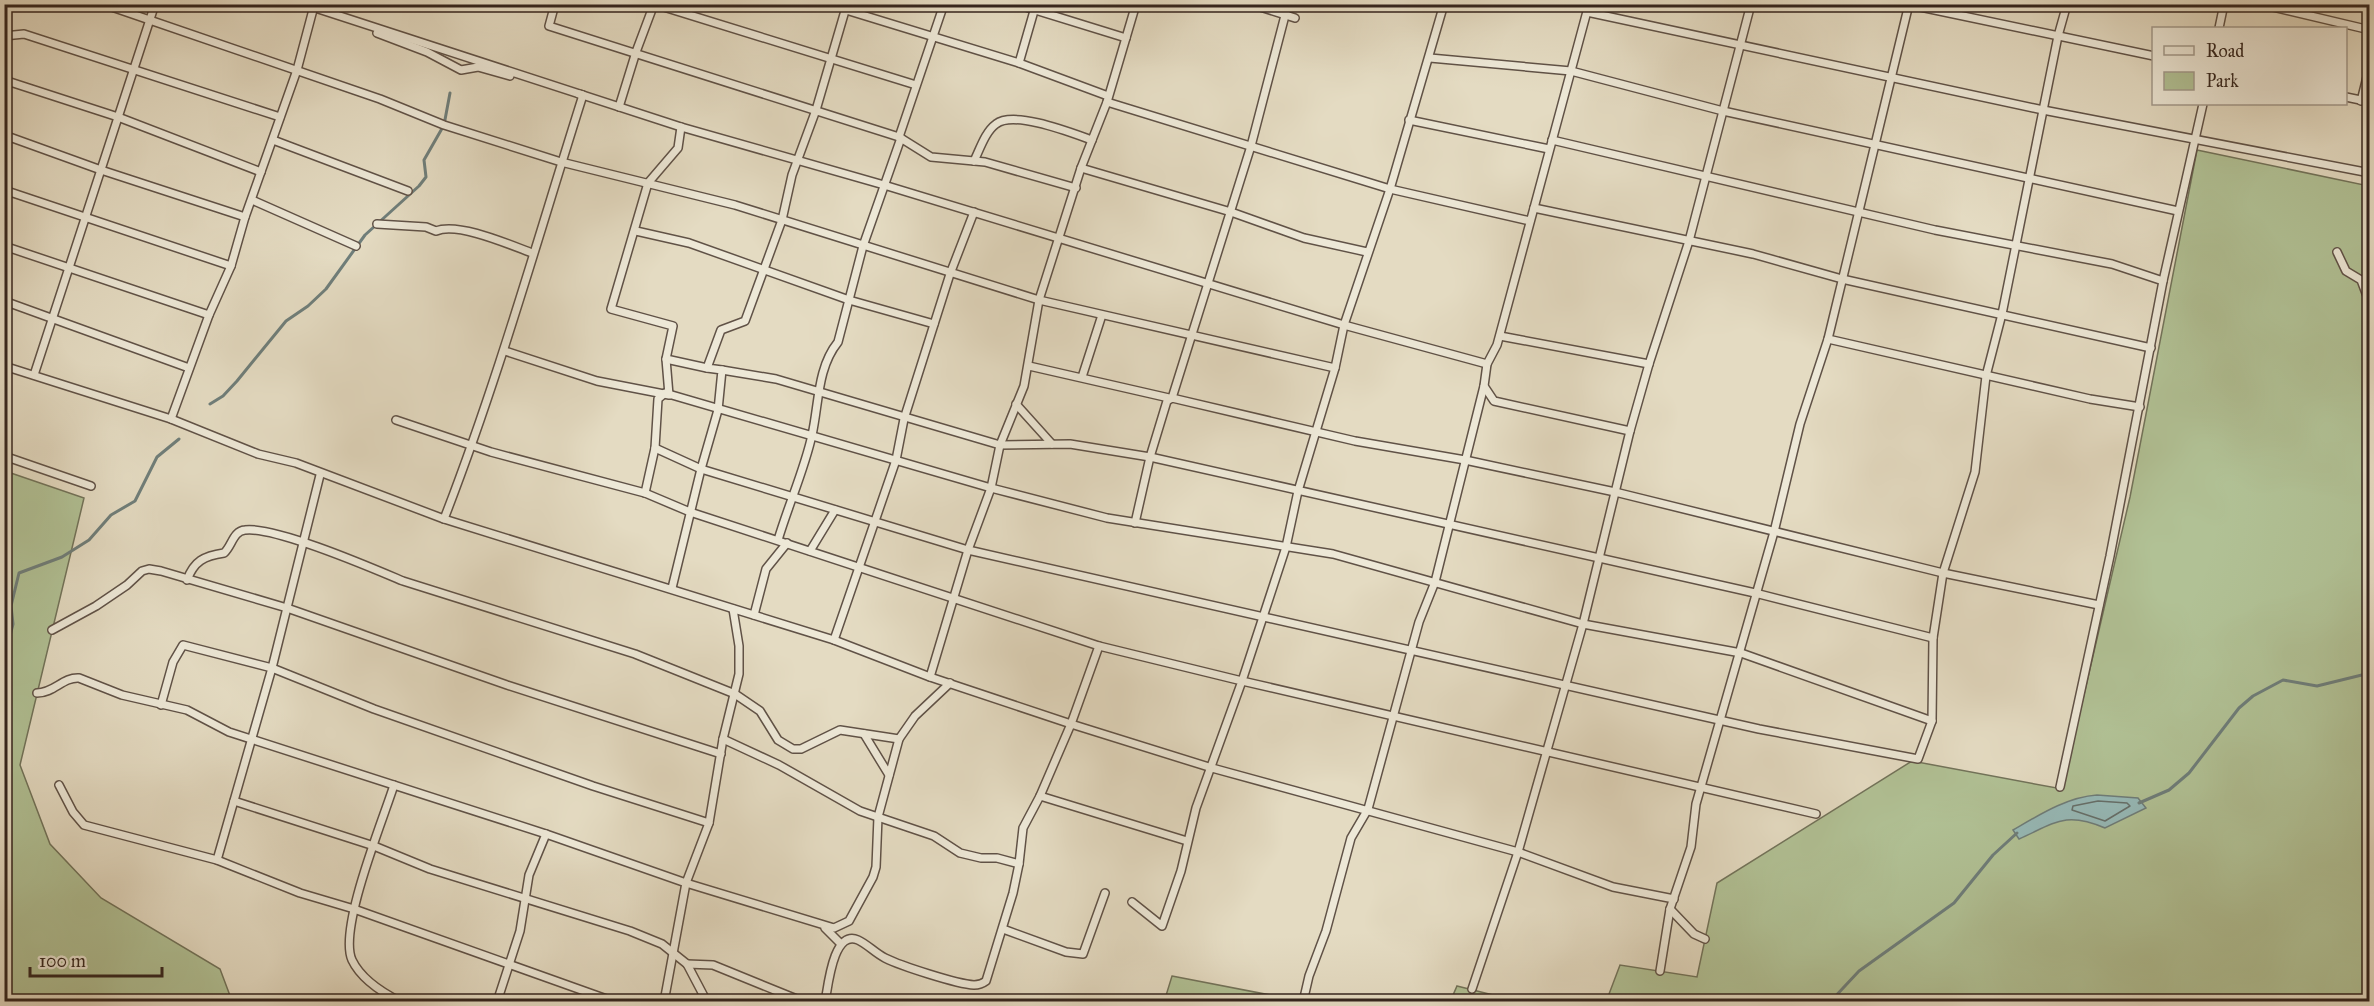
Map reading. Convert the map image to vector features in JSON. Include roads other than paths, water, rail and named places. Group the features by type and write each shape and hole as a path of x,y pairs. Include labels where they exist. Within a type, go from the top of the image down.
{"street":[{"path":"103,4 297,70 444,125 561,162 735,205 1038,300 1335,368"},
{"path":"34,375 68,269 87,219 155,4"},
{"path":"303,4 681,127 884,185 1344,325 1487,364"},
{"path":"555,4 549,26 900,137 931,158 974,161 1076,188"},
{"path":"778,540 790,496 812,436 824,368 837,342 863,246 931,37 944,4"},
{"path":"1016,4 1126,38"},
{"path":"930,677 968,550 991,488 1000,445 1029,366 1038,300 1081,168 1107,99 1136,4"},
{"path":"1251,4 1295,18"},
{"path":"1135,523 1150,456 1194,335 1206,283 1251,146 1288,4"},
{"path":"1132,902 1162,926 1181,871 1187,841 1286,547 1298,491 1335,368 1344,325 1390,189 1444,4"},
{"path":"1472,988 1518,852 1583,624 1630,431 1689,241 1704,176 1742,44 1751,4"},
{"path":"655,448 701,469 968,550 1719,720 1918,759 1932,721 1933,638 1943,573 1975,472 1986,376 2002,314 2058,36 2067,4"},
{"path":"2219,27 2224,4"},
{"path":"2260,4 2370,30"},
{"path":"620,107 636,52 654,5 916,85"},
{"path":"1660,971 1670,909 1691,847 1696,804 1719,720 1741,653 1800,424 1828,339 1908,5 2152,56"},
{"path":"171,420 209,315 231,266 245,217 297,70 314,6"},
{"path":"314,6 427,52 461,70 478,67 583,95"},
{"path":"706,368 721,330 745,321 765,270 782,220 792,175 800,160 846,7 931,37 1019,63 1107,99 1251,146 1390,189 1530,220"},
{"path":"1019,63 1035,8"},
{"path":"1303,1002 1309,976 1326,931 1351,838 1368,809 1419,622 1435,582 1484,386 1487,364 1500,336 1588,8 2043,110 2370,174"},
{"path":"4,36 24,34 280,117"},
{"path":"1430,58 1571,71 1723,111 2178,211"},
{"path":"2361,101 2370,65"},
{"path":"4,80 118,117 261,171"},
{"path":"444,519 472,446 504,351 532,253 555,188 583,95"},
{"path":"2347,97 2370,102"},
{"path":"2060,787 2140,407 2163,281 2203,105"},
{"path":"974,161 990,129 998,121 1019,120 1047,125 1092,140"},
{"path":"1409,120 1549,149"},
{"path":"669,395 666,359 673,326 612,309 648,183 678,148 681,127"},
{"path":"4,135 101,170 245,217"},
{"path":"273,140 408,191"},
{"path":"1552,140 2015,247 2112,264 2163,281"},
{"path":"1081,168 1231,212 1304,238 1367,252"},
{"path":"4,190 231,266"},
{"path":"252,200 356,246"},
{"path":"1534,208 1753,254 1842,279 2151,348"},
{"path":"834,640 873,521 896,460 904,419 950,274 974,212"},
{"path":"377,224 426,227 436,231 446,227 477,232 532,253"},
{"path":"636,231 689,243 849,300 934,324"},
{"path":"4,246 209,315"},
{"path":"2337,252 2346,271 2361,280 2370,304"},
{"path":"4,301 189,368"},
{"path":"1082,377 1101,315"},
{"path":"1500,336 1649,364"},
{"path":"1828,339 2108,403 2140,407"},
{"path":"504,351 597,381 669,395 991,488 1135,523 1333,554 1583,624 1741,653 1932,721"},
{"path":"666,359 776,379 904,419 1000,445 1052,444 1150,456 1755,593 1933,638"},
{"path":"4,366 171,420 258,454 296,464 320,475 444,519 834,640 930,677 1071,724 1212,768 1518,852 1613,887 1674,899"},
{"path":"1029,366 1316,429 1355,441 1465,460 1615,492 1943,573 2099,605"},
{"path":"672,588 718,410 722,370"},
{"path":"1484,386 1494,401 1630,431"},
{"path":"645,493 655,448 658,399 660,395 669,395"},
{"path":"1016,404 1052,444"},
{"path":"396,420 472,446 645,493 690,512 1099,646 1816,814"},
{"path":"4,456 91,486"},
{"path":"217,860 272,668 320,475"},
{"path":"810,551 835,510"},
{"path":"188,580 193,566 199,560 224,553 237,533 244,530 267,532 382,570 403,581 645,658 735,694 760,711 778,740 792,749 801,749 840,730 899,738"},
{"path":"754,615 766,569 787,543"},
{"path":"52,630 96,606 149,569 287,608 507,685 721,754"},
{"path":"664,1002 686,883 709,823 723,739 735,694 740,658 733,609"},
{"path":"161,705 173,662 183,645 272,668 374,709 593,786 709,823"},
{"path":"825,1002 830,971 841,944 851,939 857,939 886,958 972,985 981,985 990,975 1019,864 1023,828 1040,796 1071,724 1099,646"},
{"path":"37,693 52,690 71,677 79,678 122,695 187,710 229,732 546,834 686,883 823,926 834,928 849,921"},
{"path":"851,939 849,921 876,867 878,817 899,738 915,716 950,683"},
{"path":"864,734 889,775"},
{"path":"723,739 779,765 860,811 934,836 960,853 981,858 997,858 1019,864"},
{"path":"59,784 73,812 84,825 217,860 300,893 354,909 615,1002"},
{"path":"394,785 354,909 349,948 352,960 374,985 401,1002"},
{"path":"1040,796 1187,841"},
{"path":"234,801 374,846 430,869 630,930 662,944 687,964 707,1002"},
{"path":"496,1002 522,923 529,875 546,834"},
{"path":"1003,929 1066,952 1083,954 1105,893"},
{"path":"1670,909 1694,934 1705,939"},
{"path":"823,926 841,944"},
{"path":"687,964 713,964 804,1002"}],"water":[{"path":"2097,795 2138,798 2146,808 2105,828 2080,820 2060,821 2019,839 2013,830 2064,803"}],"waterway":[{"path":"210,404 223,396 237,381 286,321 308,306 326,289 365,235 426,177 424,160 444,125 450,93"},
{"path":"4,658 13,624 11,606 19,573 62,557 89,540 111,515 135,501 157,457 179,439"},
{"path":"2139,803 2169,790 2189,773 2239,708 2253,696 2283,680 2317,686 2370,673"},
{"path":"1830,1002 1859,971 1954,903 1993,855 2017,833"}]}
